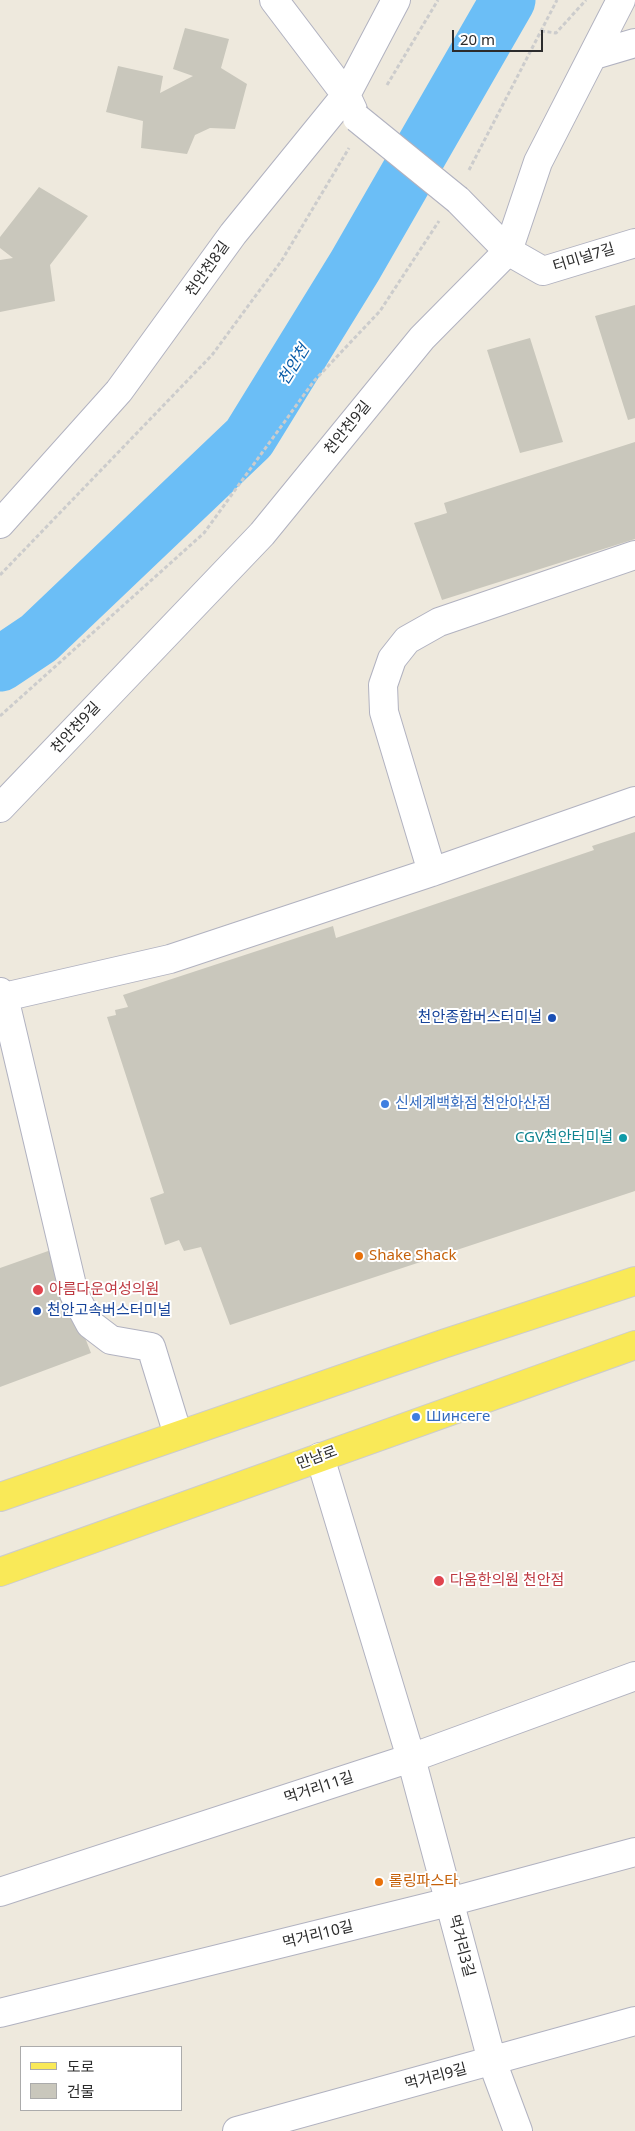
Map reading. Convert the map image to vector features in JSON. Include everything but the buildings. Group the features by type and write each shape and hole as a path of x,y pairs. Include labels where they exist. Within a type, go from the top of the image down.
{"main road":[{"path":"0,1497 443,1344 635,1281"},
{"name":"만남로","path":"0,1572 635,1345"}],"street":[{"name":"터미널7길","path":"274,0 352,119 462,188 508,251 543,271 635,243"},
{"name":"천안천8길","path":"0,524 119,391 233,234 352,119 396,0"},
{"name":"천안천9길","path":"0,808 262,534 422,338 508,251 538,162 621,0"},
{"path":"594,55 635,42"},
{"path":"432,872 384,712 383,685 392,659 408,640 439,622 635,555"},
{"path":"178,1435 151,1348 110,1340 90,1324 74,1294 1,999 170,959 432,872 635,801"},
{"name":"먹거리3길","path":"320,1457 411,1758 492,2061 518,2131"},
{"name":"먹거리11길","path":"0,1892 411,1758 635,1676"},
{"name":"먹거리10길","path":"0,2013 449,1902 635,1852"},
{"name":"먹거리9길","path":"237,2131 635,2021"}],"path":[{"path":"383,92 438,0"},
{"path":"462,188 557,0"},
{"path":"541,31 556,33 586,0"},
{"path":"0,575 212,355 282,260 352,119"},
{"path":"0,716 204,533 314,381 380,311 440,219"}],"waterway":[{"name":"천안천","path":"0,664 39,638 249,438 355,266 508,0"}],"place":[{"name":"천안종합버스터미널","path":"552,1018"},
{"name":"신세계백화점 천안아산점","path":"385,1104"},
{"name":"CGV천안터미널","path":"623,1138"},
{"name":"Shake Shack","path":"359,1256"},
{"name":"아름다운여성의원","path":"38,1290"},
{"name":"천안고속버스터미널","path":"37,1311"},
{"name":"Шинсеге","path":"416,1417"},
{"name":"다움한의원 천안점","path":"439,1581"},
{"name":"롤링파스타","path":"379,1882"}]}
